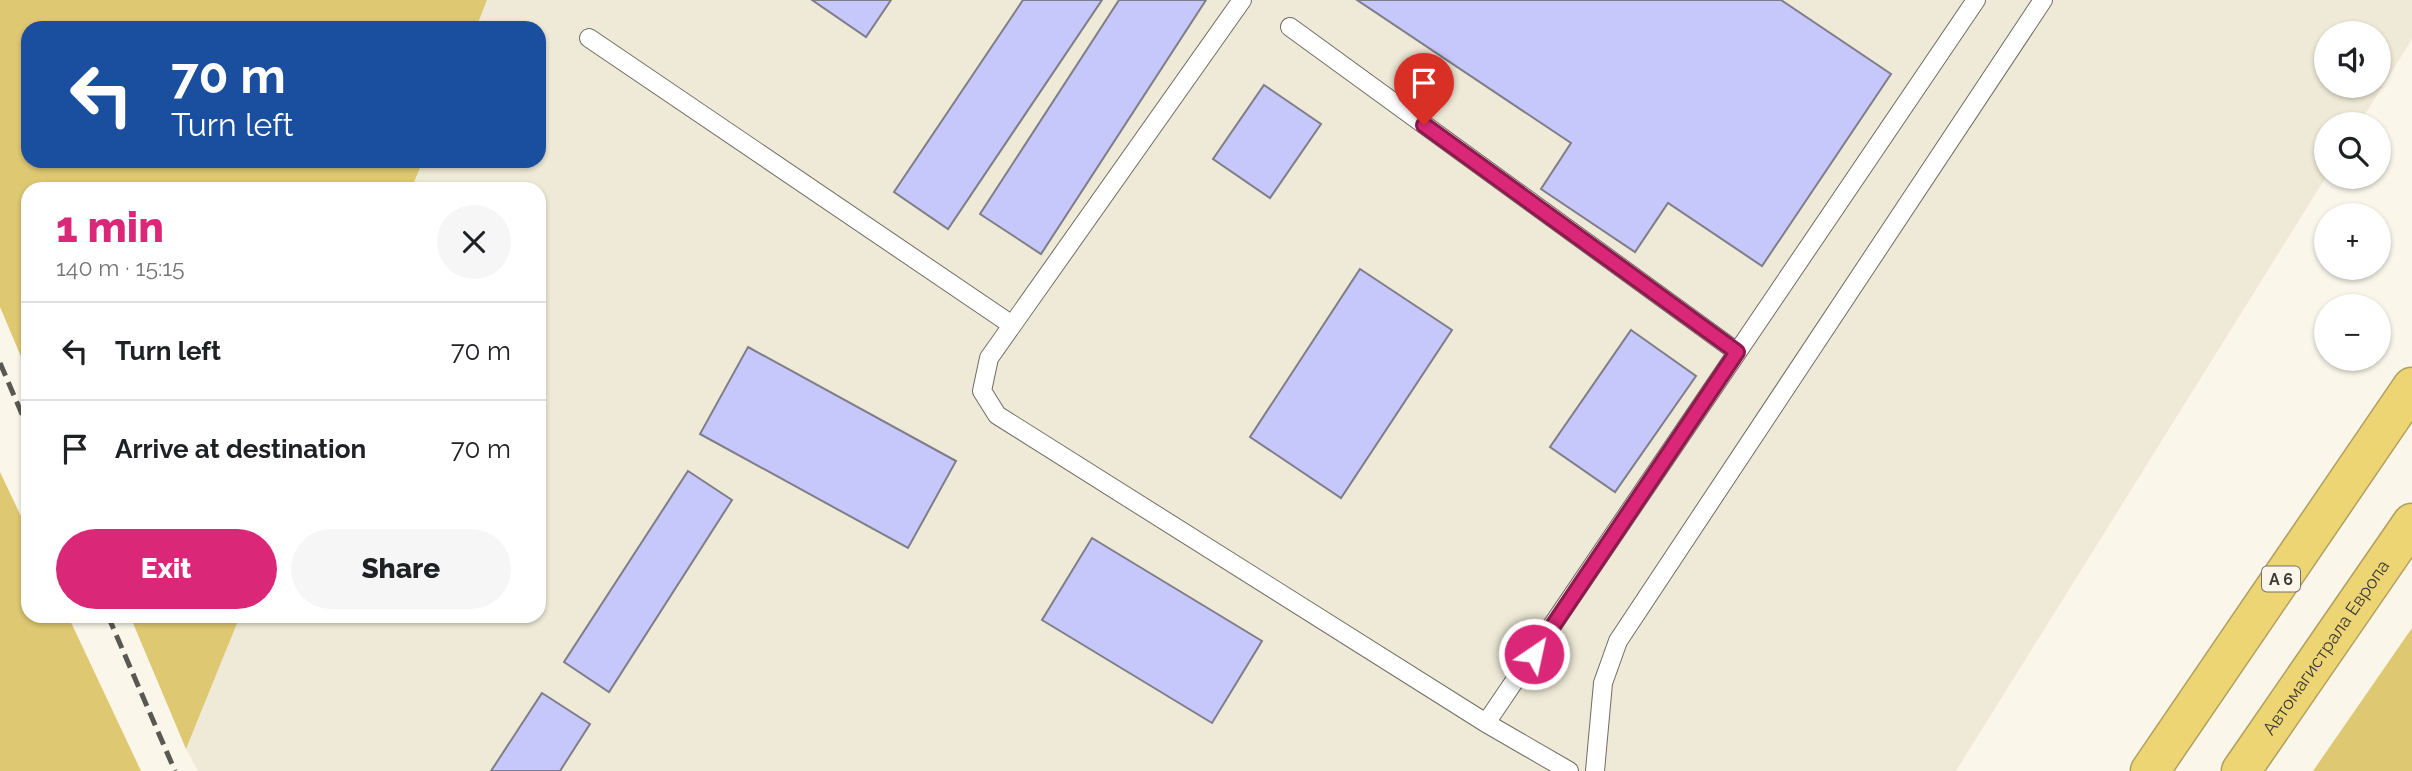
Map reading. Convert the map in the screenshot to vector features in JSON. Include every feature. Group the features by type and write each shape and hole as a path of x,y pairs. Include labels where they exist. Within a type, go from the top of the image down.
{"highway":[{"name":"A 6","path":"2150,771 2412,387"},
{"name":"Автомагистрала Европа","path":"2241,771 2412,523"}],"lane":[{"path":"1242,0 989,358 982,391 997,415 1486,723 1569,771"},
{"path":"1486,723 1976,0"},
{"path":"1595,771 1603,683 1618,641 2043,0"},
{"path":"1290,27 1737,352"},
{"path":"589,38 1012,325"}],"shaded area":[{"path":"0,0 487,0 479,21 21,21 21,168 420,168 414,182 21,182 21,356 0,307"},
{"path":"487,0 2412,0 2412,39 2391,73 2391,21 2314,21 2314,98 2375,98 2366,112 2314,112 2314,189 2319,189 1956,771 198,771 186,749 237,623 546,623 546,182 414,182 420,168 546,168 546,21 479,21"},
{"path":"0,472 21,516 21,623 71,623 141,771 0,771"},
{"path":"133,623 237,623 186,749"},
{"path":"2412,628 2412,771 2313,771"}],"building":[{"path":"812,0 891,0 866,37"},
{"path":"1023,0 1102,0 948,229 894,192"},
{"path":"1119,0 1206,0 1041,254 980,214"},
{"path":"1357,0 1781,0 1891,74 1762,266 1668,203 1635,252 1541,189 1571,143"},
{"path":"1264,85 1321,124 1270,198 1213,159"},
{"path":"1360,269 1452,330 1341,498 1250,437"},
{"path":"1631,330 1696,376 1615,492 1550,447"},
{"path":"748,347 956,461 908,548 700,434"},
{"path":"688,471 732,500 609,692 564,662"},
{"path":"1092,538 1262,641 1212,723 1042,620"},
{"path":"542,693 590,724 560,771 491,771"}],"railway":[{"path":"0,363 21,412"},
{"path":"111,623 175,771"}],"route":[{"path":"1424,125 1737,352 1534,654"}]}
